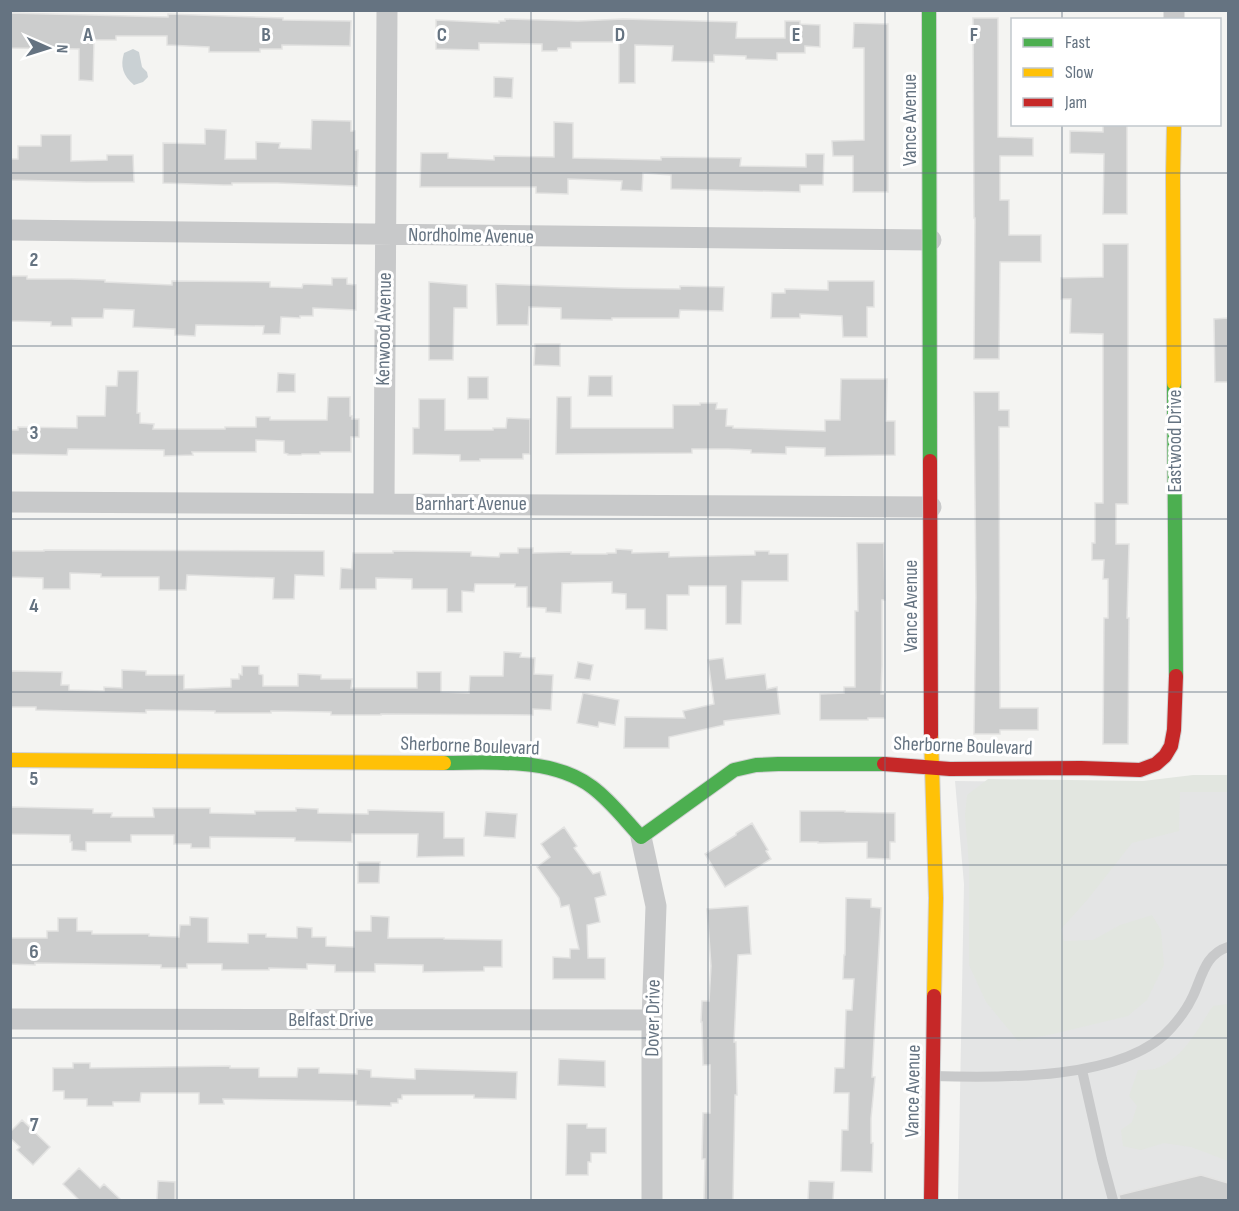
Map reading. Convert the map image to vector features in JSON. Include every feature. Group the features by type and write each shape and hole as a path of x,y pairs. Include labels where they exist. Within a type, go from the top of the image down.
{"street":[{"name":"Kenwood Avenue","path":"384,504 387,10"},
{"name":"Vance Avenue","path":"929,10 931,767 936,898 931,1200"},
{"name":"Eastwood Drive","path":"1165,756 1171,746 1174,730 1176,673 1174,126"},
{"name":"Nordholme Avenue","path":"10,230 931,240"},
{"name":"Barnhart Avenue","path":"10,502 931,507"},
{"name":"Sherborne Boulevard","path":"10,760 510,763 540,766 564,772 591,786 641,837 734,770 756,765 875,763 950,768 1140,770 1156,764 1165,756"},
{"name":"Dover Drive","path":"641,837 656,906 652,1020 652,1200"},
{"name":"Belfast Drive","path":"10,1019 652,1020"}],"lane":[{"path":"933,1076 978,1078 1082,1070 1132,1054 1156,1041 1172,1028 1192,997 1208,963 1220,950 1228,947"},
{"path":"1082,1070 1113,1200"}],"shaded area":[{"path":"133,49 139,52 142,67 148,77 143,82 134,85 127,78 122,62 124,53"},
{"path":"1193,775 1228,775 1228,792 1180,792 1179,831 1132,843 1061,929 1064,941 1093,940 1120,925 1152,915 1161,930 1164,965 1147,1000 1128,1016 1018,1041 986,1002 969,965 969,866 965,815 967,795 988,779 1143,781"},
{"path":"955,781 1228,784 1228,1200 958,1200 964,884"},
{"path":"1228,1004 1228,1161 1191,1147 1164,1143 1141,1150 1123,1146 1121,1130 1132,1122 1137,1106 1129,1096 1138,1070 1150,1070 1167,1063 1190,1042 1213,1006"}],"building":[{"path":"10,13 168,17 168,14 351,21 350,46 282,45 282,49 260,49 260,52 209,52 209,47 167,45 167,36 116,36 116,40 94,40 93,81 79,80 79,49 10,48"},
{"path":"973,18 998,18 998,137 1033,138 1033,156 1000,156 1000,200 1009,200 1009,235 1041,235 1041,262 1000,262 999,359 974,359"},
{"path":"505,19 737,22 736,38 785,38 785,21 800,21 800,24 820,25 820,47 805,46 805,53 777,53 777,60 714,55 714,62 672,61 673,46 635,45 635,83 619,83 619,42 571,42 571,48 558,48 557,51 542,51 542,44 479,43 479,50 436,49 436,20 499,23"},
{"path":"854,23 888,24 888,192 853,192 853,156 833,156 832,141 864,140 864,48 853,48"},
{"path":"494,77 513,78 512,98 494,97"},
{"path":"312,120 351,121 351,131 355,131 355,150 358,150 357,186 163,183 163,143 205,144 205,129 226,130 225,159 256,159 256,142 280,143 279,148 311,149"},
{"path":"554,122 573,123 573,158 661,160 661,157 741,158 740,166 806,167 806,154 824,154 823,185 800,185 800,192 671,189 671,175 643,173 642,191 621,190 622,181 568,179 568,194 536,193 536,187 420,187 421,153 448,153 448,158 494,160 494,156 554,157"},
{"path":"1103,126 1127,126 1127,214 1103,214 1104,154 1070,153 1070,131 1103,132"},
{"path":"41,135 71,135 71,161 107,160 107,155 133,155 134,182 10,180 10,159 18,159 18,146 41,146"},
{"path":"1103,244 1128,244 1128,504 1116,504 1116,544 1129,544 1128,744 1103,744 1104,618 1108,618 1108,579 1103,579 1104,560 1092,560 1092,543 1095,543 1095,503 1103,503 1103,334 1070,333 1071,299 1061,299 1061,278 1103,277"},
{"path":"10,276 27,276 27,279 105,280 105,282 172,285 172,281 270,282 270,287 302,288 303,284 332,285 332,278 347,278 347,284 356,285 356,310 313,308 313,316 281,317 280,334 263,334 264,326 196,325 195,336 175,335 175,329 133,327 134,310 104,309 103,318 72,318 72,326 51,326 51,322 10,321"},
{"path":"828,281 874,281 874,307 867,307 867,337 843,337 842,316 800,314 800,318 771,318 772,293 785,293 785,289 828,290"},
{"path":"429,282 467,285 467,308 454,308 453,360 429,360"},
{"path":"496,284 680,289 680,286 724,287 723,311 680,310 679,318 561,319 561,308 529,307 528,325 497,325"},
{"path":"1228,318 1228,382 1215,382 1214,319"},
{"path":"535,344 560,344 560,366 534,365"},
{"path":"118,371 138,371 137,413 140,413 140,423 154,424 153,429 256,427 256,417 270,417 270,420 327,420 328,397 350,397 350,416 352,419 359,419 359,437 351,437 351,452 320,452 320,454 301,455 284,453 284,441 256,440 256,452 192,452 193,455 164,456 164,450 68,449 67,455 10,454 10,430 18,430 18,427 77,428 77,416 105,416 106,386 117,386"},
{"path":"278,373 295,374 295,392 277,392"},
{"path":"589,376 612,376 612,396 588,396"},
{"path":"468,377 488,377 488,399 468,399"},
{"path":"841,379 887,379 886,421 895,421 895,455 825,456 825,448 786,447 786,454 751,453 751,450 692,449 692,453 556,454 557,397 571,397 571,428 673,428 673,405 717,403 716,409 727,409 726,426 733,426 733,428 825,431 825,420 840,420"},
{"path":"974,392 999,392 999,410 1009,410 1009,427 999,427 1000,708 1038,708 1038,730 1000,730 1000,734 974,734 976,597"},
{"path":"419,399 445,399 445,430 493,430 493,428 506,428 507,418 530,419 530,454 523,454 523,459 460,461 460,455 413,454 413,428 419,428"},
{"path":"857,543 884,543 885,600 882,600 881,694 885,694 885,718 820,720 820,694 844,693 844,687 855,687 855,611 858,611"},
{"path":"518,548 533,548 533,553 607,554 616,553 616,549 632,550 632,553 669,552 669,557 755,555 755,551 769,551 769,554 788,554 788,581 742,581 741,624 726,624 726,586 689,586 689,595 667,595 667,630 645,629 645,609 626,609 626,594 612,593 612,582 562,583 561,613 546,612 546,608 527,607 527,587 515,587 515,584 475,584 474,592 462,591 462,612 447,612 447,589 412,589 412,579 376,578 376,589 340,589 341,568 352,569 353,553 471,552 471,556 499,557 500,553 518,553"},
{"path":"10,551 324,551 324,576 295,575 294,599 273,599 274,578 187,575 186,590 159,590 159,577 101,577 101,574 70,573 70,589 43,589 43,578 10,577"},
{"path":"504,652 521,653 520,657 535,658 534,674 553,675 551,710 533,709 533,715 331,715 331,712 215,713 215,711 146,710 146,713 36,710 36,707 10,707 10,671 62,672 61,685 69,685 69,690 104,691 104,687 122,688 122,670 146,671 146,675 184,675 184,689 231,687 231,679 239,679 239,674 242,675 242,666 259,666 259,674 263,675 263,686 298,686 298,674 321,675 321,679 352,679 351,688 417,688 417,672 441,672 441,692 469,693 470,676 503,676"},
{"path":"723,658 726,679 765,674 767,689 777,687 780,714 724,721 724,725 669,737 669,748 624,748 625,717 685,718 683,711 714,704 708,660"},
{"path":"578,662 593,665 590,680 575,678"},
{"path":"583,693 619,700 615,725 599,722 598,727 577,723"},
{"path":"10,807 93,809 93,813 112,813 111,817 154,817 153,808 210,808 210,813 255,814 255,811 296,811 296,808 318,809 318,813 368,814 368,810 444,812 444,838 464,838 464,856 417,857 418,834 352,834 352,842 295,841 295,838 210,837 210,848 191,848 191,844 174,844 174,835 131,835 131,842 86,842 86,851 72,850 70,835 10,834"},
{"path":"800,811 895,813 895,842 890,842 890,859 867,858 867,842 800,842"},
{"path":"486,812 517,814 515,838 484,836"},
{"path":"752,823 771,859 725,887 705,854"},
{"path":"564,827 577,846 574,848 593,874 600,872 606,895 595,898 600,922 587,925 588,958 605,958 605,979 553,979 553,957 570,958 570,949 579,949 569,905 561,907 559,898 537,867 550,857 541,844"},
{"path":"358,862 380,862 379,883 358,883"},
{"path":"846,898 871,899 871,907 881,908 872,1077 875,1077 871,1118 872,1172 841,1171 842,1130 848,1130 849,1093 834,1093 835,1068 844,1068 846,1010 852,1010 854,979 843,979"},
{"path":"748,906 751,954 738,955 734,1042 736,1042 737,1095 735,1095 733,1200 704,1200 703,1113 710,1113 710,1065 703,1065 701,1022 702,1001 709,1001 711,966 707,909"},
{"path":"371,916 389,917 388,938 502,940 502,967 484,967 484,971 423,972 423,965 375,964 375,972 335,972 335,965 307,964 307,969 222,970 222,964 187,964 187,968 161,968 161,965 10,964 10,938 47,938 47,931 58,931 58,918 77,918 77,931 92,931 92,934 149,934 149,936 179,937 180,925 190,925 190,917 208,918 208,942 248,943 248,934 297,938 297,927 312,928 312,937 326,937 326,946 354,947 354,931 371,931"},
{"path":"559,1059 605,1061 605,1087 558,1085"},
{"path":"73,1063 90,1063 90,1068 230,1066 230,1068 259,1068 259,1077 297,1077 298,1068 319,1068 319,1073 357,1074 357,1069 371,1070 371,1077 415,1079 415,1069 517,1072 516,1099 474,1098 474,1095 402,1095 398,1103 391,1103 391,1106 356,1105 356,1101 223,1099 224,1104 199,1104 199,1093 141,1093 140,1102 113,1102 113,1106 87,1106 87,1099 64,1099 64,1091 53,1091 53,1068 73,1068"},
{"path":"22,1120 50,1147 33,1165 17,1150 20,1147 10,1138 10,1132"},
{"path":"567,1124 587,1124 587,1128 606,1128 606,1153 591,1153 588,1175 566,1175"},
{"path":"79,1168 100,1188 104,1184 121,1200 79,1200 63,1184"},
{"path":"1201,1175 1228,1183 1228,1200 1120,1200 1119,1195"},
{"path":"158,1181 175,1182 175,1200 157,1200"},
{"path":"809,1181 834,1182 833,1200 808,1200"}],"traffic: fast":[{"path":"929,10 930,461"},
{"path":"1174,383 1176,676"},
{"path":"444,763 540,766 576,777 599,792 641,837 734,770 756,765 778,764 884,764"}],"traffic: slow":[{"path":"1174,126 1174,383"},
{"path":"931,735 936,898 934,996"},
{"path":"10,760 444,763"}],"traffic: jam":[{"path":"930,461 931,735"},
{"path":"884,764 950,769 1140,770 1156,764 1171,746 1174,730 1176,676"},
{"path":"931,1200 934,996"}]}
